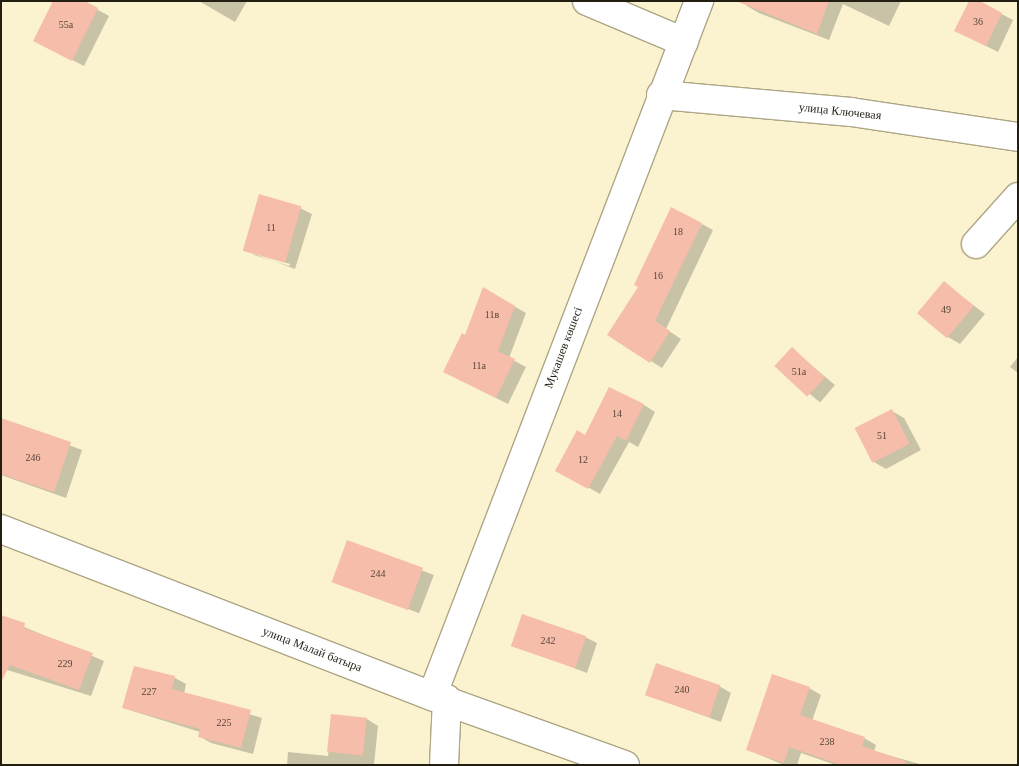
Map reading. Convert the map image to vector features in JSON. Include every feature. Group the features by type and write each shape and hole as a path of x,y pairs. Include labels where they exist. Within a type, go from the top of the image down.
{"street":[{"path":"587,1 684,42"},
{"name":"Мукашев көшесі","path":"444,765 439,698 661,95 699,1"},
{"name":"улица Ключевая","path":"661,95 860,113 1018,137"},
{"path":"976,244 1018,197"},
{"name":"улица Малай батыра","path":"1,529 439,698 624,765"}],"building":[{"path":"53,1 85,1 98,8 72,61 33,41"},
{"path":"736,1 829,1 817,34"},
{"path":"969,1 980,1 1002,13 986,46 954,31"},
{"path":"259,194 301,206 285,263 243,251"},
{"path":"671,207 702,223 655,321 670,331 650,363 607,335 638,287 634,285"},
{"path":"944,281 974,306 947,338 917,313"},
{"path":"483,287 515,306 498,351 515,359 496,398 443,372 462,333 465,335"},
{"path":"792,347 825,378 807,397 774,366"},
{"path":"609,387 644,404 626,441 617,436 588,489 555,471 577,430 585,435"},
{"path":"892,409 910,444 872,463 855,428"},
{"path":"1,418 71,442 54,492 1,474"},
{"path":"347,540 423,568 408,610 332,582"},
{"path":"522,614 586,636 575,668 511,646"},
{"path":"1,615 25,623 24,628 93,653 79,690 10,665 1,682"},
{"path":"656,663 720,685 709,717 645,695"},
{"path":"134,666 175,676 172,689 251,710 241,748 198,737 200,729 122,708"},
{"path":"772,674 810,687 800,715 865,737 862,746 905,761 905,765 841,765 789,747 784,763 746,750"},
{"path":"331,714 367,718 363,756 327,752"}]}
